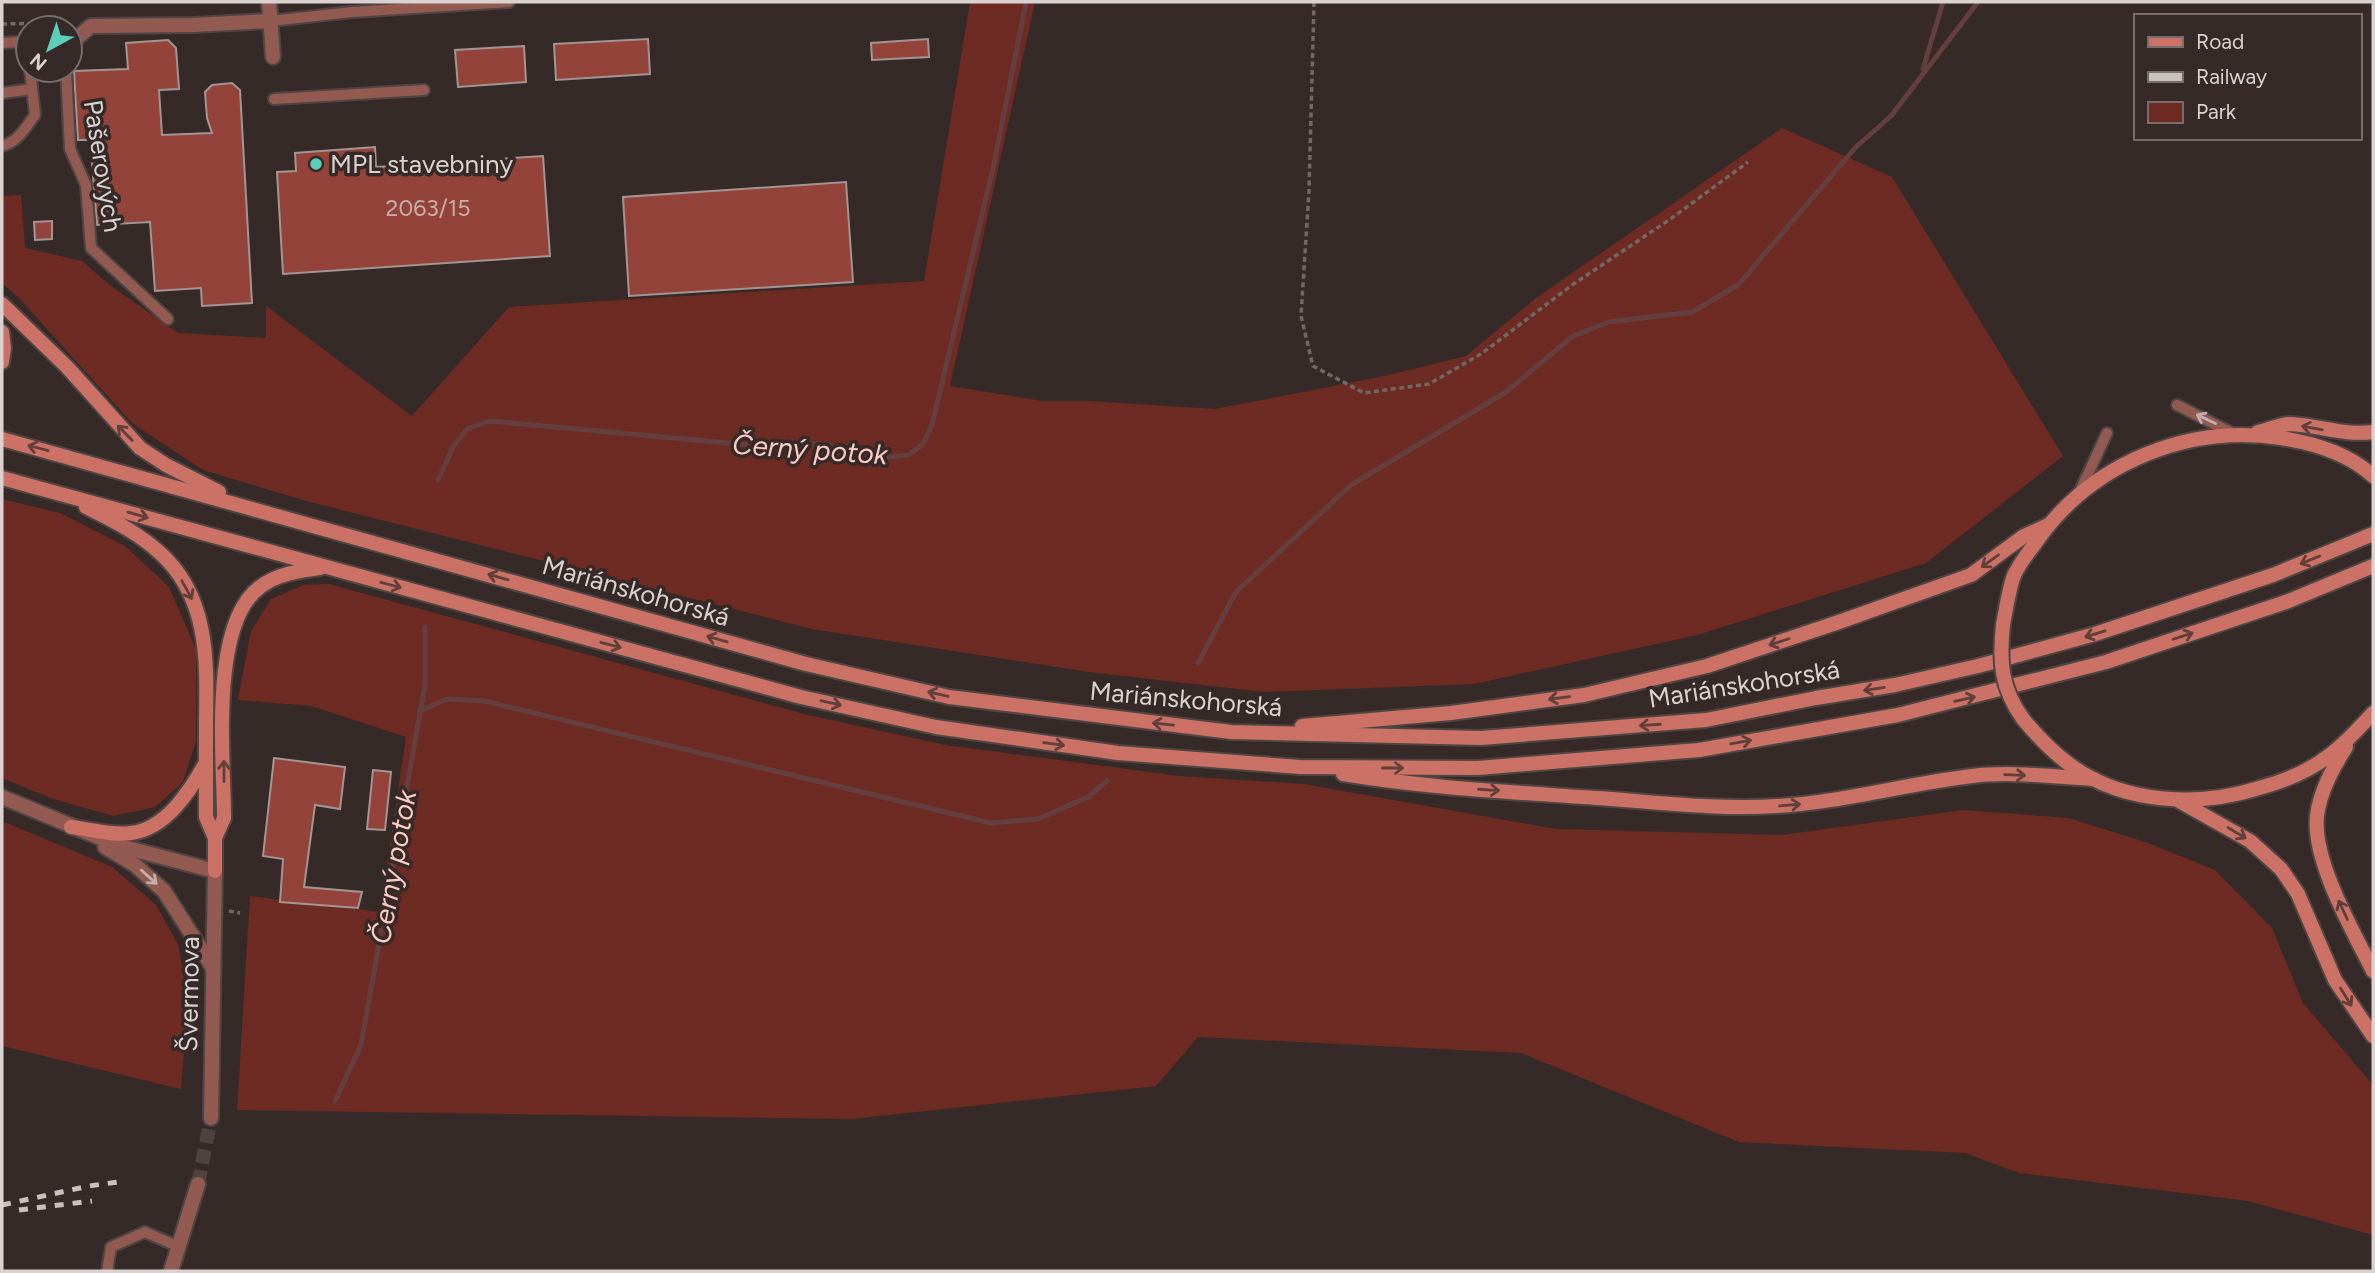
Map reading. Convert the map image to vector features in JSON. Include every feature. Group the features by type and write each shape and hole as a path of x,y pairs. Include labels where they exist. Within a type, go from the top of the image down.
{"main road":[{"path":"2,304 67,367 140,448 166,465 246,505"},
{"path":"2,332 2,362"},
{"path":"2253,434 2288,424 2361,434 2373,432"},
{"path":"2370,473 2325,447 2253,434 2184,441 2112,471 2080,492 2048,525 2014,575 2000,647 2007,694 2022,719 2056,754 2074,768 2094,779 2143,795 2177,801 2232,795 2293,777 2331,755 2373,713"},
{"name":"Mariánskohorská","path":"2,439 246,505 806,664 949,697 1231,732 1480,738 1706,720 1895,685 2095,634 2273,575 2373,534"},
{"name":"Mariánskohorská","path":"2,478 801,696 936,727 1118,753 1300,767 1478,768 1699,750 1898,715 2106,662 2286,602 2373,566"},
{"path":"57,493 122,525 143,539 170,564 191,597 203,629 207,659 206,817 215,838 215,871"},
{"path":"1231,732 1451,713 1584,695 1707,666 1971,575 2024,536 2048,525"},
{"path":"215,838 224,818 223,679 233,626 250,595 266,583 291,573 325,567"},
{"path":"2354,734 2330,773 2316,819 2317,833 2333,886 2373,971"},
{"path":"71,827 121,834 144,830 168,814 182,800 206,763"},
{"path":"1300,767 1395,783 1691,804 1775,806 1823,802 1974,776 2012,774 2094,779"},
{"path":"2177,801 2250,841 2281,869 2298,894 2336,980 2373,1037"}],"street":[{"path":"269,2 272,57"},
{"path":"84,31 91,26 270,21"},
{"path":"2,797 120,846 215,871"},
{"path":"71,827 135,865 164,891 213,968"},
{"name":"Švermova","path":"211,1118 215,871"},
{"path":"171,1271 198,1184"}],"lane":[{"path":"270,21 367,6 509,2"},
{"path":"2,146 8,145 22,134 35,115 31,84"},
{"name":"Pašerových","path":"67,84 70,149 86,185 91,248 168,319"},
{"path":"2,93 32,89"},
{"path":"274,99 424,90"},
{"path":"2177,405 2234,434"},
{"path":"2080,492 2106,433"},
{"path":"107,1271 111,1247 145,1232 179,1247"}],"path":[{"path":"1314,2 1309,191 1301,316 1313,366 1364,393 1429,384 1481,354 1572,285 1669,220 1748,162"}],"green space":[{"path":"970,2 1035,2 950,386 1042,401 1089,401 1215,409 1380,377 1466,356 1536,298 1782,128 1892,177 2063,456 1926,563 1697,635 1474,684 1264,692 1089,672 812,629 310,502 203,470 132,423 18,297 2,283 2,196 21,195 25,248 82,261 111,286 178,333 266,338 266,306 412,416 509,307 924,281"},
{"path":"2,499 60,513 125,546 169,587 196,649 196,741 183,782 155,807 114,816 53,799 2,778"},
{"path":"329,584 804,714 945,745 1180,776 1304,784 1556,829 1782,835 1963,810 2069,818 2148,843 2215,870 2272,928 2303,1003 2373,1085 2373,1235 2248,1201 2019,1173 1965,1153 1739,1142 1521,1053 1198,1037 1156,1086 852,1119 237,1110 250,896 380,912 406,737 311,706 238,700 251,631 271,599 304,585"},
{"path":"2,821 112,867 156,905 178,944 188,1001 181,1089 2,1046"}],"building":[{"path":"648,39 650,74 556,80 554,44"},
{"path":"928,39 929,57 872,60 871,43"},
{"path":"168,40 176,48 179,89 159,90 162,135 212,133 207,118 205,92 212,85 232,83 240,90 252,303 202,306 201,288 155,291 150,222 97,225 90,140 78,140 75,84 84,84 84,71 128,69 126,43"},
{"path":"524,46 526,82 458,87 455,50"},
{"path":"375,147 376,167 543,156 550,256 283,274 277,172 296,171 295,153"},
{"path":"846,182 853,282 629,296 623,197"},
{"path":"52,221 52,239 35,240 34,222"},
{"path":"274,758 345,767 340,809 315,805 304,887 362,892 358,908 280,902 283,859 263,856"},
{"path":"373,770 391,772 385,830 367,829"}],"waterway":[{"name":"Černý potok","path":"438,480 454,445 467,429 490,421 761,446 819,444 888,457 909,455 923,444 932,425 994,164 1026,2"},
{"path":"1923,69 1943,2"},
{"path":"1198,663 1236,592 1351,485 1506,392 1573,336 1609,322 1692,312 1738,285 1856,147 1891,116 1978,2"},
{"name":"Černý potok","path":"335,1101 361,1045 425,685 425,627"},
{"path":"420,711 447,699 484,701 991,823 1038,819 1088,797 1107,781"}],"tunnel":[{"path":"198,1184 211,1118"}],"railway":[{"path":"2,1205 125,1181"},
{"path":"19,1210 92,1201"}],"place":[{"name":"MPL stavebniny","path":"316,164"}]}
